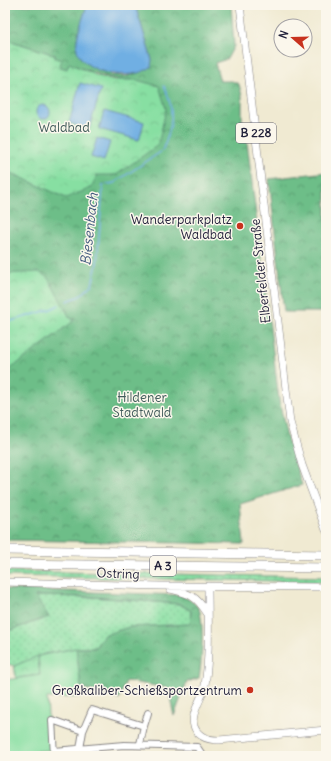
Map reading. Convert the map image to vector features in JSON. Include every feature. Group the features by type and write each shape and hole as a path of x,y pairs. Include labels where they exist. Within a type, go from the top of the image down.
{"highway":[{"name":"A 3","path":"5,550 322,555"},
{"name":"A 3","path":"5,564 324,568"}],"main road":[{"name":"Elberfelder Straße","path":"240,5 290,422 302,465 326,530"},
{"name":"Ostring","path":"5,582 160,586 326,587"},
{"path":"160,586 192,596 200,601 208,614"},
{"path":"208,586 207,675 203,695 194,718 195,727 203,737 219,740 326,730"}],"street":[{"path":"80,749 83,731 92,710 144,726"},
{"path":"140,744 148,713"},
{"path":"83,731 52,720 54,754 80,749 140,744 197,747 203,756"}],"green space":[{"name":"Hildener Stadtwald","path":"5,5 87,5 77,39 81,58 99,71 109,72 110,75 129,76 138,73 152,60 135,5 231,5 234,46 227,59 215,63 220,81 232,81 239,84 242,96 242,120 247,142 279,400 287,438 302,485 240,504 244,544 5,540 5,170 66,198 136,80 110,78 69,64 67,69 60,67 61,60 55,58 55,55 5,39"},
{"name":"Waldbad","path":"5,39 55,55 55,58 61,60 60,67 67,69 69,63 98,76 114,80 136,80 159,86 166,109 158,145 116,175 97,175 91,188 66,198 5,170"},
{"path":"326,172 326,312 284,312 269,179"},
{"path":"39,272 48,278 70,318 75,320 5,373 5,274"},
{"path":"5,571 326,577 326,582 5,576"},
{"path":"5,589 180,595 195,604 200,612 202,645 199,678 187,682 174,716 168,688 126,681 119,699 81,688 76,648 95,648 104,635 129,627 190,624 191,611 180,604 93,597 35,596 49,617 5,632"},
{"path":"35,596 93,597 180,604 191,611 191,624 161,626 104,635 95,648 76,648 44,654 14,666 5,663 5,632 48,617"},
{"path":"76,648 81,688 80,697 47,698 50,750 5,754 5,680 40,675 38,656"},
{"path":"38,656 40,675 16,678 14,666"}],"water":[{"path":"87,5 135,5 152,60 151,67 143,72 121,75 98,70 88,65 81,58 76,46"},
{"path":"80,83 101,89 89,129 69,123"},
{"path":"40,105 46,105 50,109 50,115 46,119 40,119 36,115 36,109"},
{"path":"104,111 144,122 139,140 99,129"},
{"path":"97,138 110,142 104,161 91,157"}],"waterway":[{"name":"Biesenbach","path":"67,301 80,296 92,285 97,263 103,185 114,183 162,151 166,142 171,118 170,103 164,86"},
{"name":"Biesenbach","path":"5,323 51,309 59,305"}],"place":[{"name":"Wanderparkplatz Waldbad","path":"240,226"},
{"name":"Großkaliber-Schießsportzentrum","path":"250,690"}]}
